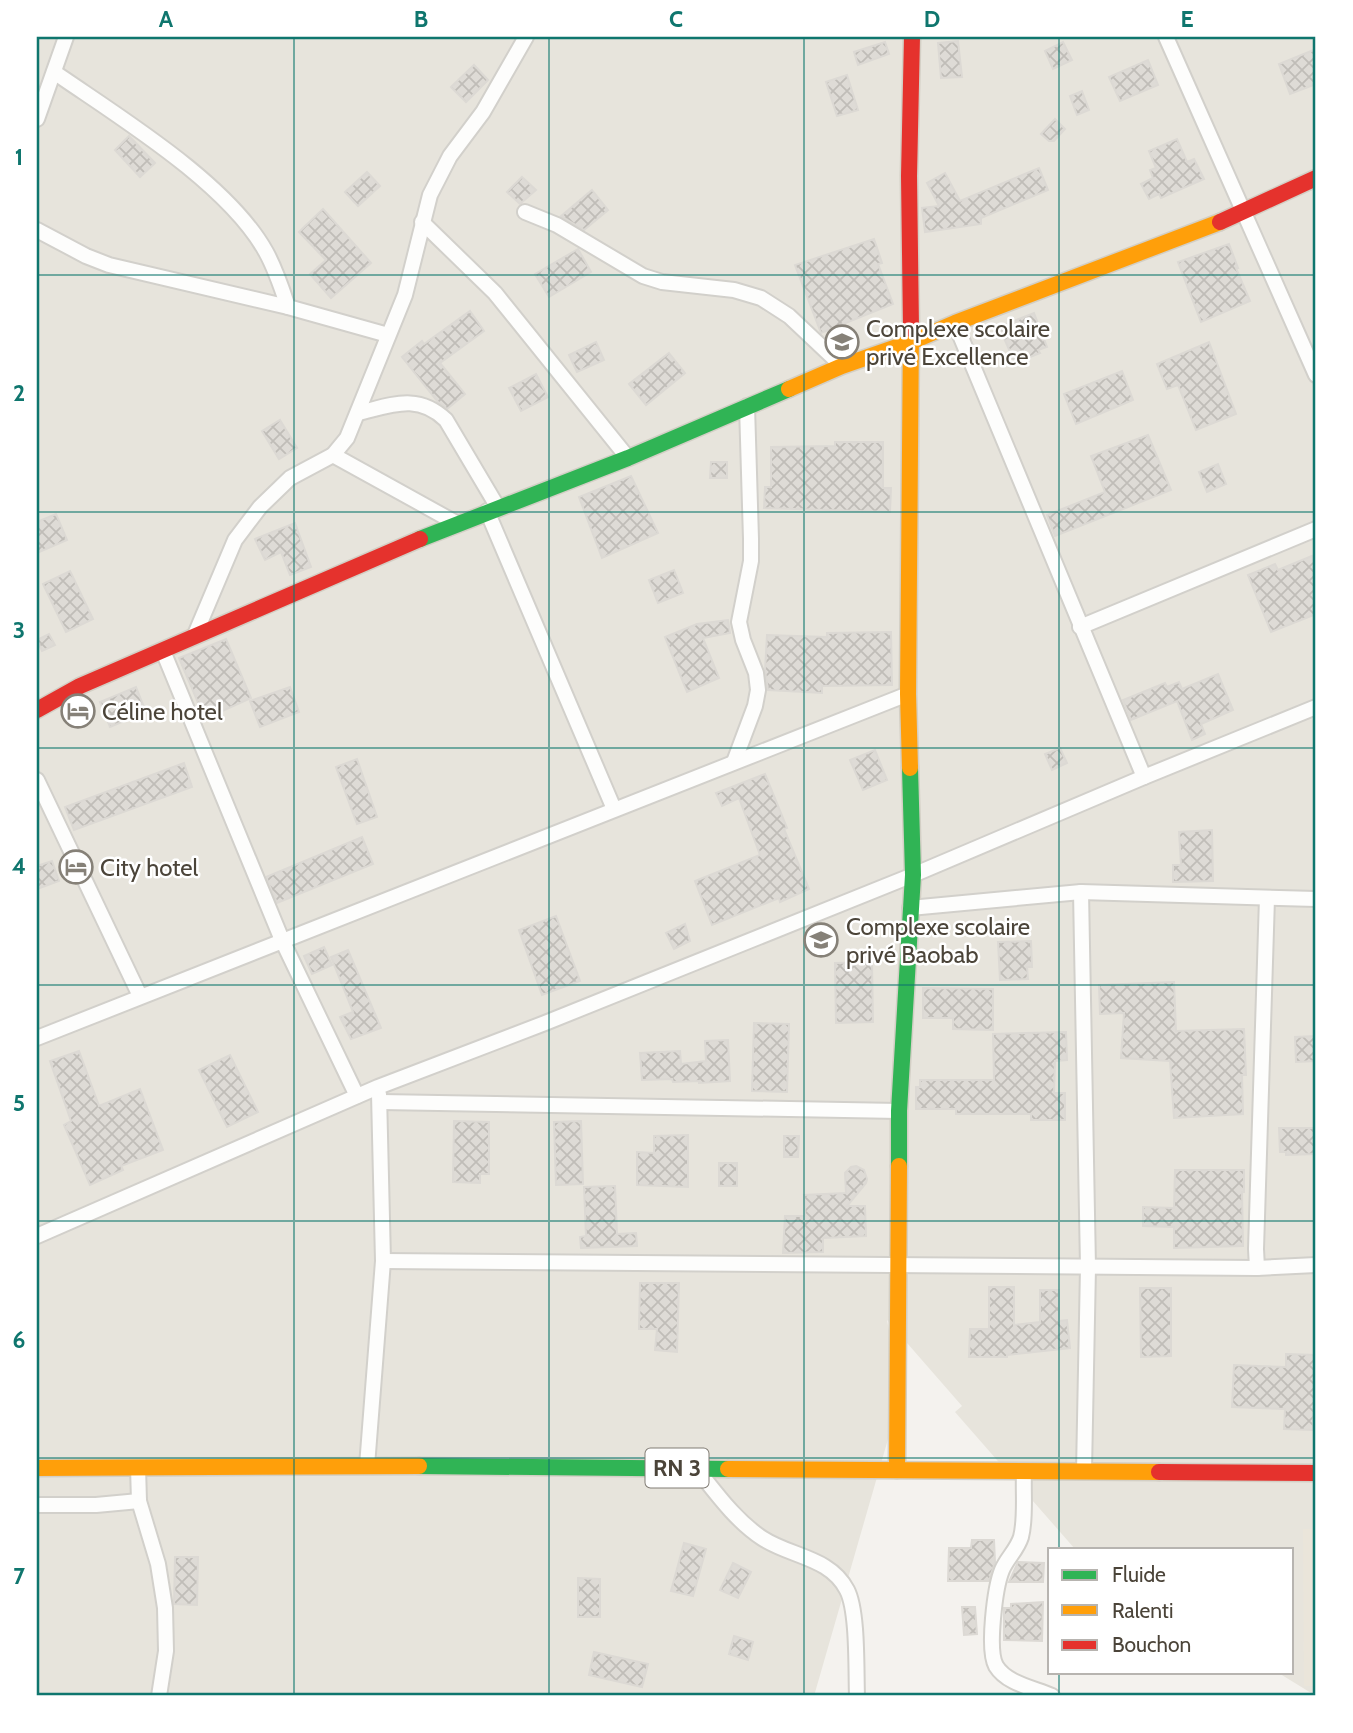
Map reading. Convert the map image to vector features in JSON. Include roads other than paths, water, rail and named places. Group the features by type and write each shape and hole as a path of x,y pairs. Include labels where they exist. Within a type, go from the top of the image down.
{"street":[{"path":"37,118 66,37"},
{"path":"194,637 235,540 260,507 290,478 333,455 347,438 404,295 430,195 450,156 483,112 526,37"},
{"path":"898,1470 899,1111 913,875 908,694 911,342 909,176 912,37"},
{"path":"1166,37 1243,213 1312,352 1316,375"},
{"path":"54,72 154,142 240,215 266,251 288,307"},
{"path":"37,710 80,687 456,523 628,458 842,366 911,342 1243,213 1316,178"},
{"path":"525,212 557,225 643,276 662,282 734,290 761,298 789,316 842,366"},
{"path":"422,222 495,293 628,458"},
{"path":"37,230 109,265 288,307 388,335"},
{"path":"956,323 1144,777"},
{"path":"358,412 402,403 419,403 436,410 446,420 492,509 614,809"},
{"path":"734,762 755,706 758,690 756,673 739,622 751,561 747,406"},
{"path":"333,455 456,523"},
{"path":"1080,627 1316,529"},
{"path":"163,651 282,940 357,1096"},
{"path":"37,1038 908,694"},
{"path":"379,1095 545,1023 913,875 1316,707"},
{"path":"37,780 140,996"},
{"path":"910,908 1081,892 1316,899"},
{"path":"1081,892 1088,1267 1084,1472"},
{"path":"1257,1268 1267,898"},
{"path":"367,1466 383,1261 379,1095"},
{"path":"37,1236 357,1096 899,1111"},
{"path":"383,1261 1257,1268 1316,1265"},
{"name":"RN 3","path":"37,1468 367,1466 1024,1473 1316,1473"},
{"path":"138,1467 139,1501 163,1584 166,1651 159,1696"},
{"path":"696,1468 738,1520 762,1538 836,1572 848,1591 852,1608 857,1696"},
{"path":"1024,1473 1022,1536 1002,1569 998,1584 992,1655 997,1667 1007,1678 1052,1696"},
{"path":"37,1505 96,1505 139,1501"}],"place":[{"name":"Complexe scolaire privé Excellence","path":"842,342"},
{"name":"Céline hotel","path":"78,711"},
{"name":"City hotel","path":"76,867"},
{"name":"Complexe scolaire privé Baobab","path":"821,940"}]}
